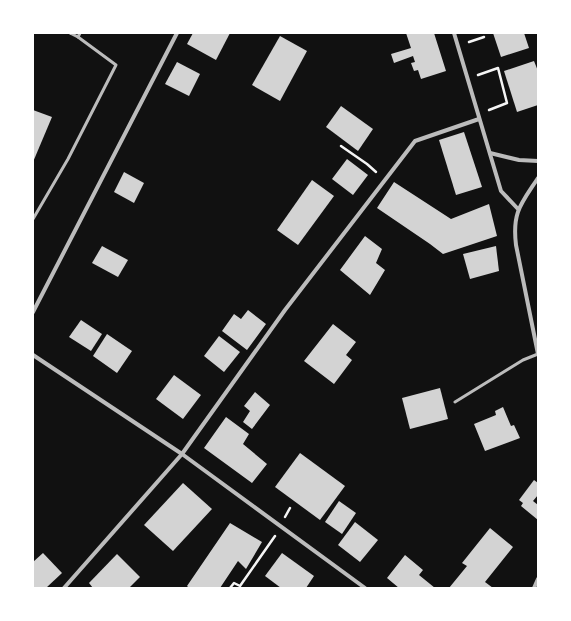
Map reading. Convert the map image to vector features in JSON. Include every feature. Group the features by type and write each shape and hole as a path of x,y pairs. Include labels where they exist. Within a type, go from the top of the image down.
{"street":[{"path":"33,312 177,33"},
{"path":"454,33 478,117 502,191 518,209"},
{"path":"64,588 182,454 285,310 415,141 478,117"},
{"path":"490,153 519,160 538,161"},
{"path":"538,178 518,209 514,230 538,354"},
{"path":"33,355 182,454 365,588"},
{"path":"534,588 538,579"}],"lane":[{"path":"33,219 68,159 116,65 79,35 70,33"},
{"path":"455,402 523,360 538,354"}],"path":[{"path":"467,79 498,68 501,78 507,103 478,117"},
{"path":"341,146 367,164 386,180"},
{"path":"230,588 234,582 240,586 281,527"}],"building":[{"path":"193,33 230,33 216,60 187,44"},
{"path":"406,33 434,33 446,71 421,79 418,70 414,71 411,63 415,62 413,56 394,63 391,54 411,48"},
{"path":"493,33 524,33 529,48 501,57"},
{"path":"280,36 307,51 280,101 252,85"},
{"path":"534,61 538,71 538,105 517,112 504,71"},
{"path":"177,62 200,74 189,96 165,84"},
{"path":"341,106 373,129 358,151 326,127"},
{"path":"33,110 52,117 33,162"},
{"path":"464,132 482,187 456,195 439,140"},
{"path":"347,159 368,175 353,195 332,179"},
{"path":"124,172 144,183 134,203 114,192"},
{"path":"312,180 334,196 298,245 277,230"},
{"path":"394,182 451,219 489,204 497,236 443,254 377,208"},
{"path":"365,236 382,249 376,263 385,270 370,295 340,270"},
{"path":"102,246 128,260 118,277 92,263"},
{"path":"496,246 499,271 470,279 463,254"},
{"path":"248,310 266,324 247,350 222,331 234,314 241,319"},
{"path":"81,320 102,334 91,351 69,337"},
{"path":"333,324 356,342 346,355 352,360 334,384 304,361"},
{"path":"107,334 132,351 117,373 93,356"},
{"path":"219,336 240,352 224,372 204,356"},
{"path":"174,375 201,395 183,419 156,399"},
{"path":"440,388 448,419 410,429 402,398"},
{"path":"255,392 270,405 252,429 243,422 250,411 244,406"},
{"path":"503,407 511,426 514,425 520,438 485,451 474,424 496,415 495,411"},
{"path":"226,417 249,434 243,444 267,464 252,483 204,448"},
{"path":"300,453 345,486 320,520 275,487"},
{"path":"534,480 538,483 538,495 533,501 538,505 538,520 521,506 523,503 519,500"},
{"path":"183,483 212,509 173,551 144,525"},
{"path":"339,501 356,513 342,534 325,522"},
{"path":"355,522 378,540 360,562 338,545"},
{"path":"230,523 262,542 246,569 238,561 220,588 189,588 187,586"},
{"path":"490,528 513,547 485,582 493,588 449,588 467,566 462,563"},
{"path":"43,553 62,573 46,588 33,588 33,562"},
{"path":"282,553 314,576 306,588 281,588 265,576"},
{"path":"117,554 140,577 129,588 93,588 89,583"},
{"path":"405,555 423,570 419,575 435,588 399,588 387,578"}]}
